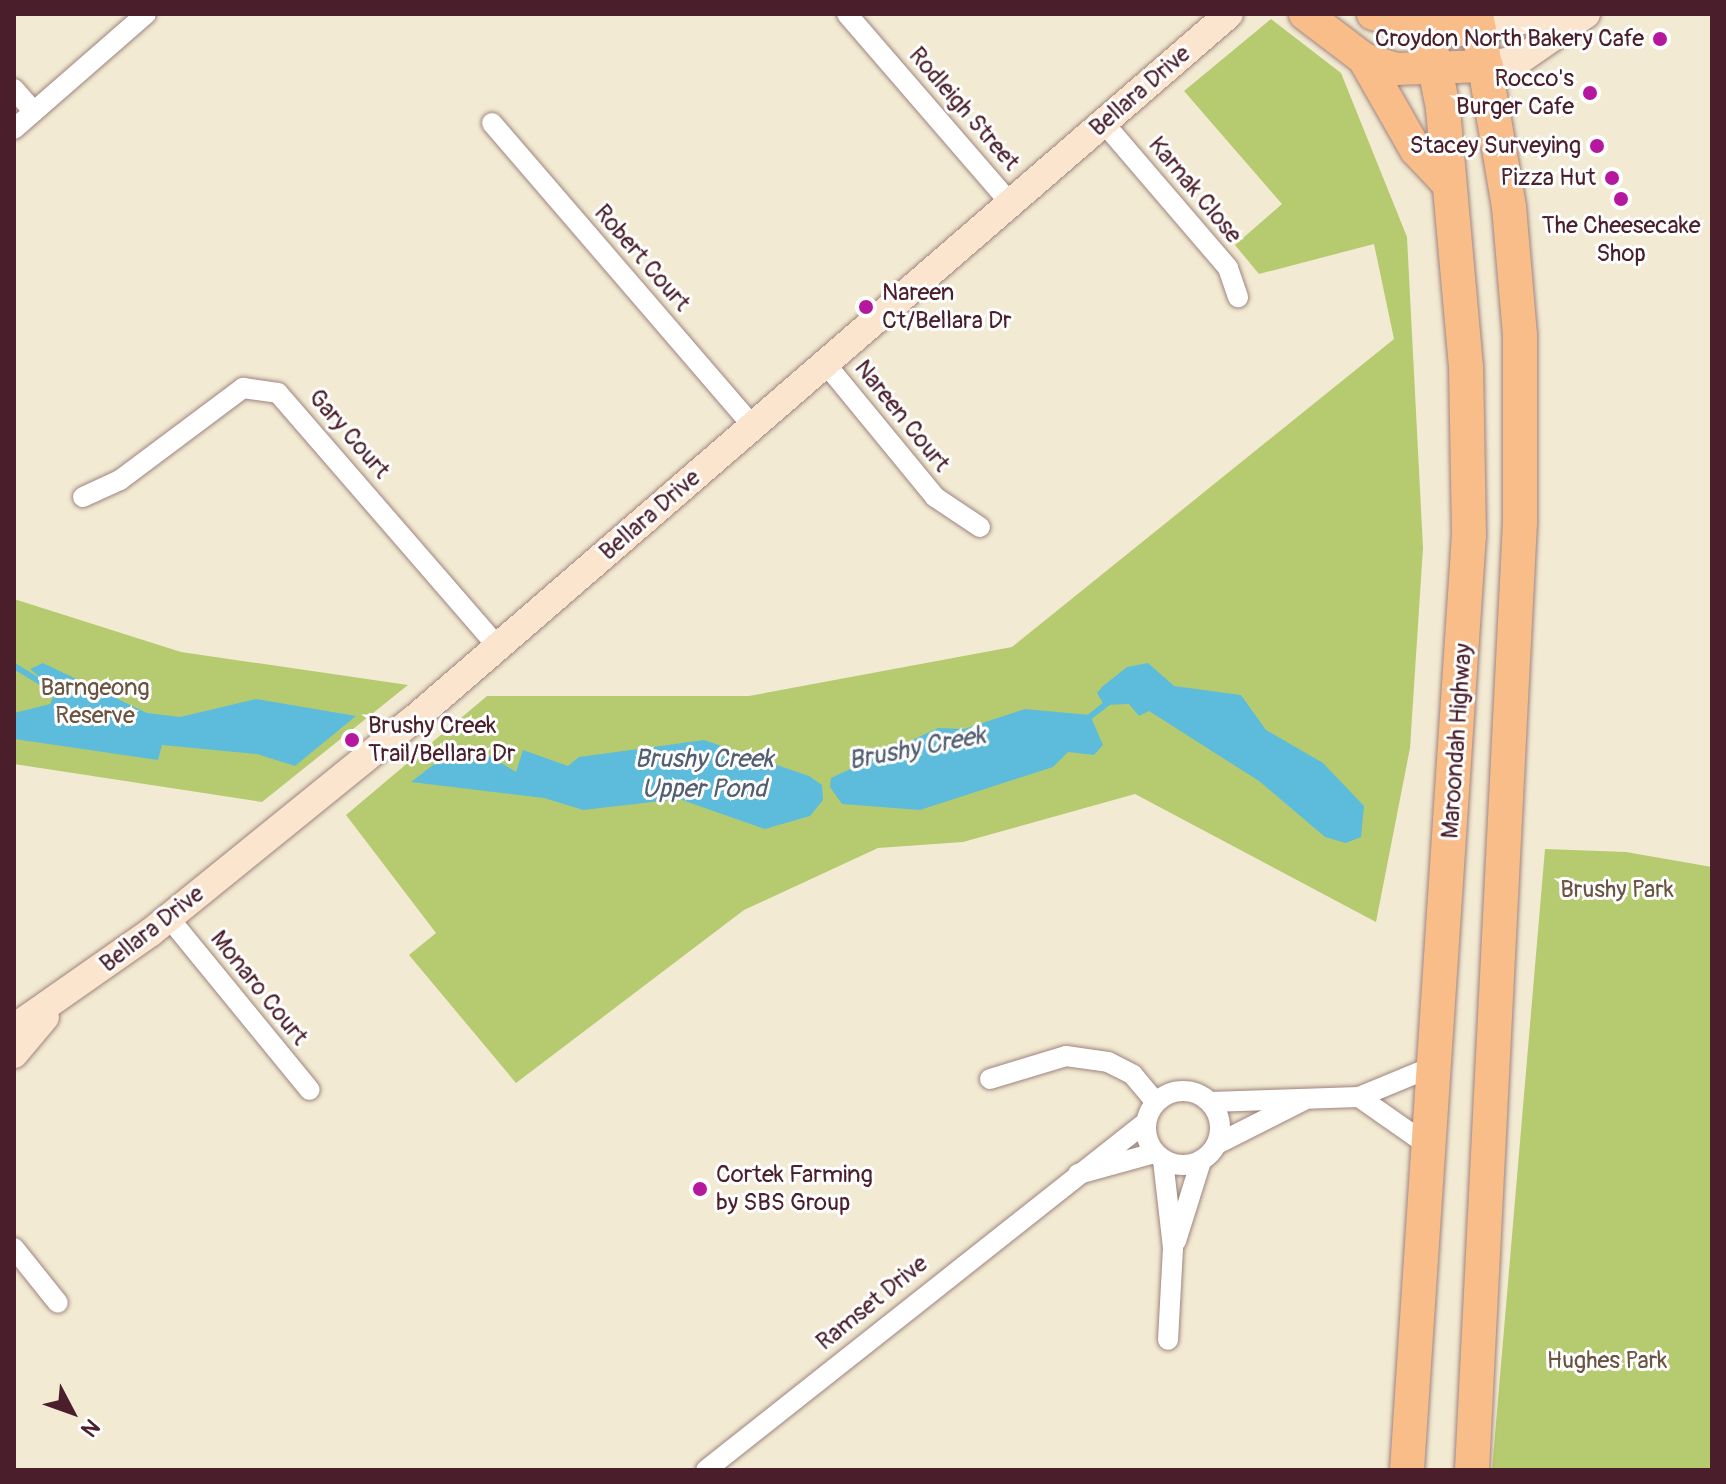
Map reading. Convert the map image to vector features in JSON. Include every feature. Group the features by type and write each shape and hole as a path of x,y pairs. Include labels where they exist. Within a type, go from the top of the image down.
{"highway":[{"name":"Maroondah Highway","path":"1407,1470 1429,1068 1469,535 1466,367 1435,72 1426,22"},
{"path":"1472,1470 1499,1014 1509,780 1520,335 1487,66 1478,22"}],"main road":[{"name":"Bellara Drive","path":"14,1028 59,1001 169,918 412,721 1229,14"},
{"path":"1305,14 1364,59 1416,150 1447,183"},
{"path":"1373,14 1426,22 1478,22 1548,14"},
{"path":"1364,59 1435,72 1487,66 1521,59 1586,14"},
{"name":"Bellara Drive","path":"14,1054 59,1001"}],"street":[{"path":"14,129 146,14"},
{"name":"Rodleigh Street","path":"847,14 1010,203"},
{"path":"14,89 34,112"},
{"name":"Karnak Close","path":"1103,122 1228,268 1238,297"},
{"name":"Robert Court","path":"492,123 753,426"},
{"name":"Nareen Court","path":"825,363 935,497 980,527"},
{"name":"Gary Court","path":"83,497 120,480 243,388 278,393 498,647"},
{"name":"Monaro Court","path":"169,918 310,1090"},
{"path":"990,1079 1066,1056 1108,1062 1133,1075 1156,1102"},
{"path":"1168,1340 1173,1248 1159,1156 1146,1122 1156,1102 1189,1091 1210,1102 1311,1096 1359,1097 1429,1068"},
{"path":"1173,1248 1201,1161 1217,1144 1311,1096"},
{"path":"1359,1097 1426,1144"},
{"path":"1210,1102 1220,1122 1217,1144"},
{"name":"Ramset Drive","path":"706,1470 1070,1176 1146,1122"},
{"path":"1159,1156 1201,1161"},
{"name":"Ramset Drive","path":"1070,1176 1159,1156"},
{"path":"14,1248 58,1303"}],"green space":[{"path":"1271,19 1341,73 1407,237 1423,548 1410,748 1376,922 1135,794 963,842 878,848 744,910 516,1083 409,955 436,933 346,815 487,696 749,696 1012,647 1394,339 1374,244 1259,274 1235,245 1282,204 1184,91"},
{"name":"Barngeong Reserve","path":"14,599 181,652 408,685 262,802 14,764"},
{"name":"Hughes Park","path":"1545,849 1626,852 1712,867 1712,1470 1492,1470"}],"water":[{"path":"43,663 147,713 180,717 256,699 356,716 295,766 257,754 162,745 158,760 14,739 14,713 50,704 56,691 30,669"},
{"path":"1148,663 1174,686 1241,695 1266,730 1323,763 1364,806 1361,837 1346,843 1325,837 1259,781 1149,711 1139,716 1129,704 1104,705 1097,693 1103,686 1127,667"},
{"name":"Brushy Creek Upper Pond","path":"1025,709 1090,715 1103,745 1094,755 1068,752 1053,767 920,810 842,804 830,787 831,778 938,728 964,729"},
{"name":"Brushy Creek Upper Pond","path":"704,740 809,776 822,785 823,800 810,816 765,829 679,799 583,810 544,798 411,782 454,749 490,756 516,772 523,750 568,766 579,757"}],"waterway":[{"name":"Brushy Creek","path":"14,666 62,695"},
{"name":"Brushy Creek","path":"1087,719 1110,701"}],"place":[{"name":"Croydon North Bakery Cafe","path":"1660,39"},
{"name":"Rocco's Burger Cafe","path":"1590,93"},
{"name":"Stacey Surveying","path":"1597,146"},
{"name":"Pizza Hut","path":"1612,178"},
{"name":"The Cheesecake Shop","path":"1621,199"},
{"name":"Nareen Ct/Bellara Dr","path":"866,307"},
{"name":"Brushy Creek Trail/Bellara Dr","path":"352,740"},
{"name":"Cortek Farming by SBS Group","path":"700,1189"}],"park label":[{"name":"Brushy Park","path":"1617,890"}]}
